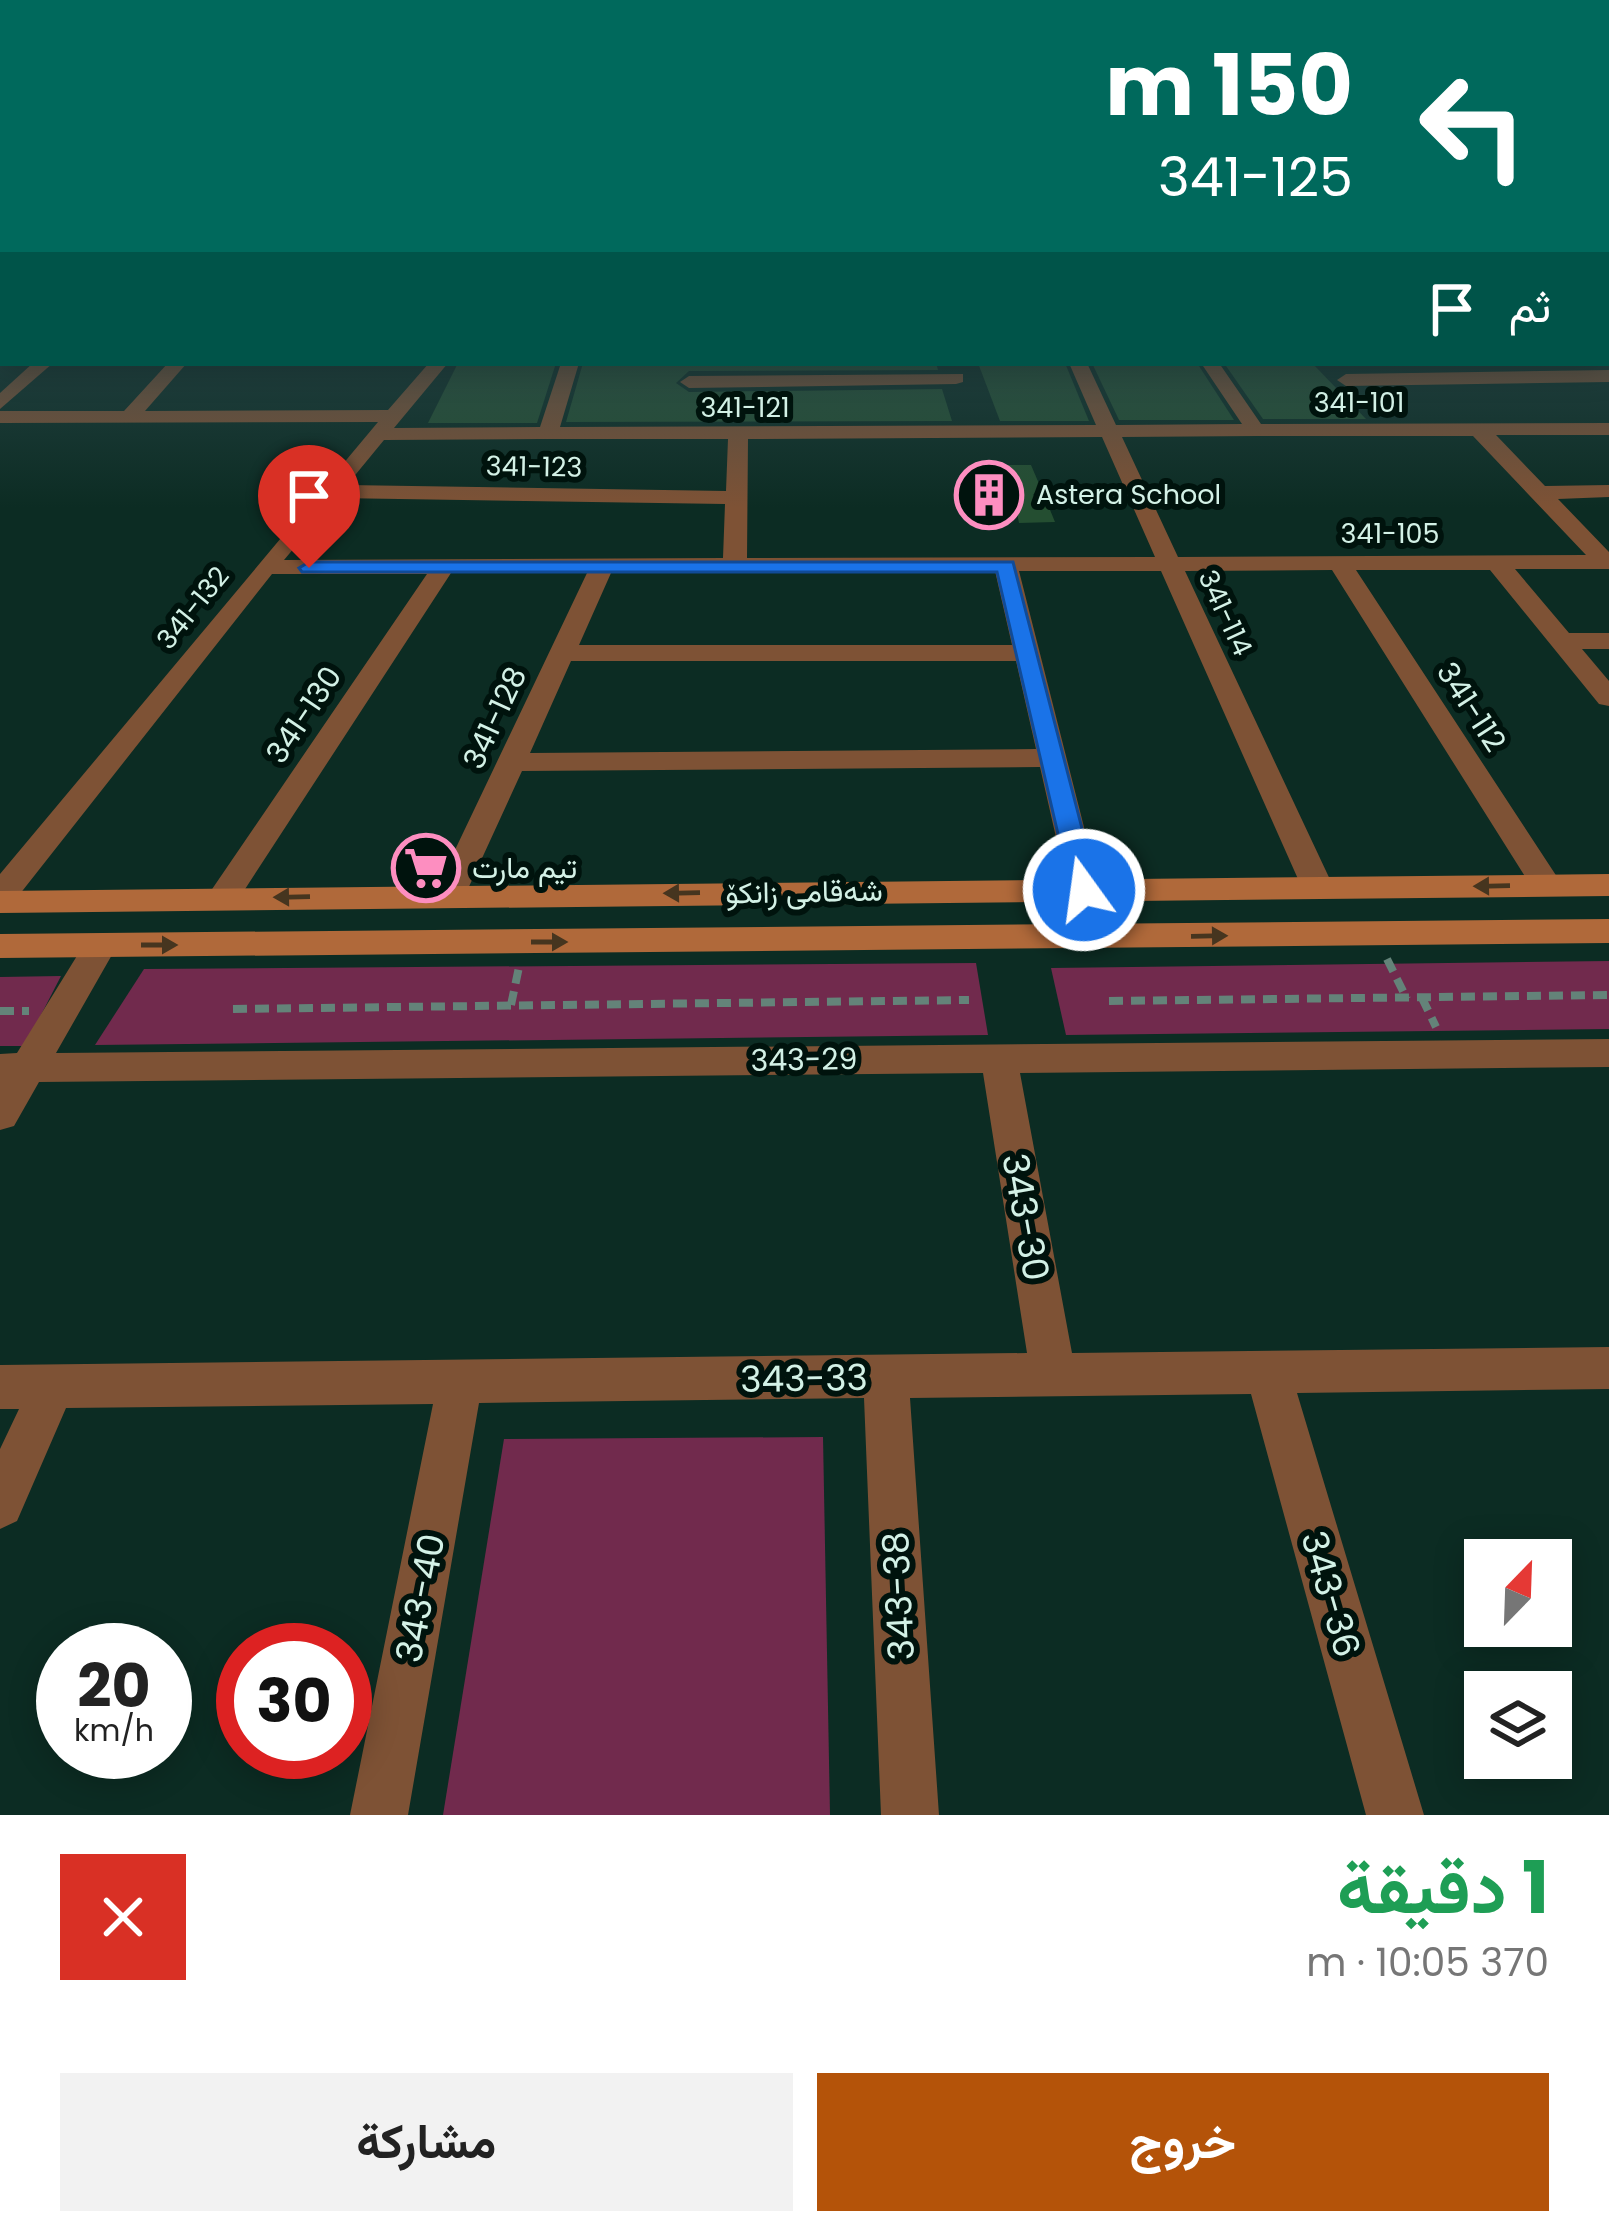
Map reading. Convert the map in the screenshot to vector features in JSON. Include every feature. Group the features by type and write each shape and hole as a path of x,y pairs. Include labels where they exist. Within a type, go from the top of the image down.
{"main road":[{"name":"شەقامی زانکۆ","path":"0,899 1609,885"},
{"path":"933,891 943,939"},
{"name":"شەقامی زانکۆ","path":"0,946 1609,931"}],"street":[{"path":"0,403 41,366"},
{"path":"130,416 175,366"},
{"name":"341-132","path":"0,899 265,567 437,366"},
{"path":"548,436 570,366"},
{"name":"341-114","path":"1079,366 1318,888"},
{"path":"1212,366 1256,431"},
{"path":"1334,366 1361,397"},
{"path":"1346,380 1609,376"},
{"path":"686,399 961,397"},
{"name":"341-121","path":"0,417 130,416 548,436 686,399 738,435 961,397 1110,432"},
{"name":"341-101","path":"1110,432 1256,431 1383,422 1479,430 1609,429"},
{"path":"1479,430 1607,562"},
{"path":"735,568 738,435"},
{"name":"341-123","path":"331,491 736,498"},
{"path":"1540,493 1609,491"},
{"path":"1497,562 1609,698"},
{"name":"341-105","path":"265,567 1607,562"},
{"name":"341-112","path":"1340,564 1546,886"},
{"path":"1006,566 1084,890"},
{"name":"341-128","path":"449,896 601,568"},
{"name":"341-130","path":"222,898 441,569"},
{"path":"1562,641 1609,641"},
{"path":"562,653 1027,653"},
{"path":"512,761 1052,758"},
{"path":"0,1115 14,1068 100,946"},
{"name":"343-29","path":"14,1068 1609,1053"},
{"name":"343-30","path":"999,1058 1053,1375"},
{"name":"343-33","path":"0,1388 1609,1368"},
{"name":"343-36","path":"1268,1372 1395,1815"},
{"name":"343-38","path":"886,1377 910,1815"},
{"name":"343-40","path":"380,1815 460,1382"},
{"path":"0,1504 52,1387"}],"lane":[{"path":"1042,493 1137,492"}],"path":[{"path":"1386,957 1407,999"},
{"path":"511,1005 520,963"},
{"path":"1109,1000 1609,995"},
{"path":"1422,998 1438,1032"},
{"path":"233,1009 969,1000"},
{"path":"0,1011 33,1011"}],"shaded area":[{"path":"1609,961 1609,1029 1066,1035 1051,968"},
{"path":"976,963 988,1035 95,1045 144,969"},
{"path":"61,976 25,1046 0,1046 0,977"},
{"path":"823,1437 830,1815 443,1815 504,1439"}],"building":[{"path":"456,366 555,366 537,423 428,423"},
{"path":"582,366 937,366 938,370 689,371 676,383 689,392 942,389 952,421 566,422"},
{"path":"979,366 1066,366 1089,421 1000,421"},
{"path":"1093,366 1199,366 1234,420 1119,420"},
{"path":"1226,366 1315,366 1366,419 1263,419"},
{"path":"1008,465 1031,465 1040,486 1033,495 1046,500 1055,522 1019,523"}],"place":[{"name":"Astera School","path":"989,495"},
{"name":"تیم مارت","path":"426,868"}],"route":[{"path":"309,568 1006,566 1084,890"}]}
